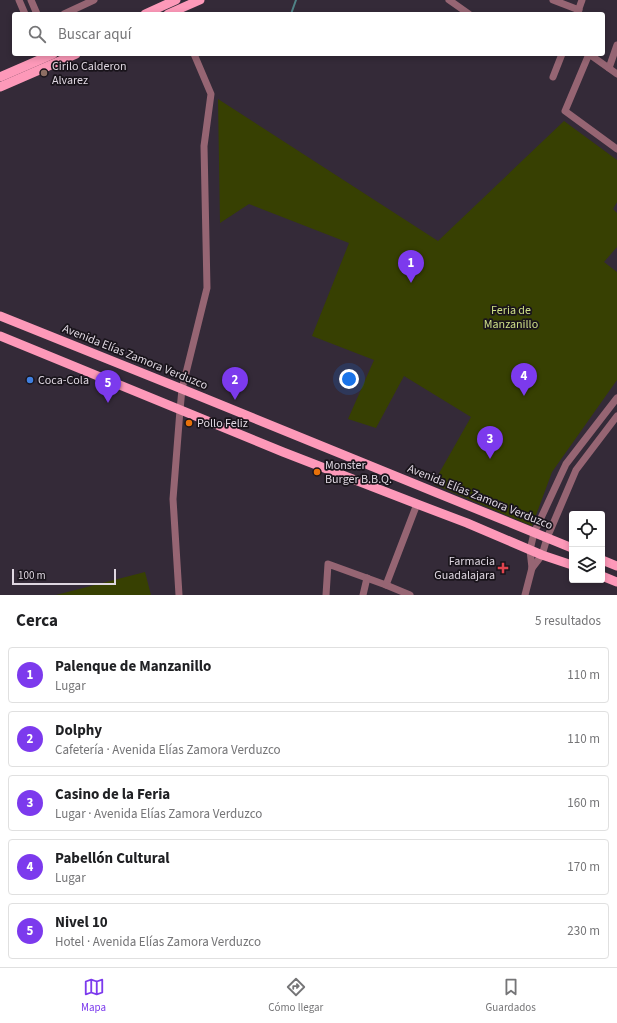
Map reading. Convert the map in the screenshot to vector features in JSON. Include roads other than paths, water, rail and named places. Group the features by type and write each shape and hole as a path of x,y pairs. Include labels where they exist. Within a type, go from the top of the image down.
{"main road":[{"path":"154,12 200,0"},
{"path":"0,77 50,58 63,56"},
{"path":"0,87 50,58"},
{"name":"Avenida Elías Zamora Verduzco","path":"0,316 570,547"},
{"path":"0,336 283,452 467,523 542,555 569,564"},
{"path":"605,561 617,565"},
{"path":"605,577 617,582"}],"street":[{"path":"19,0 24,12"},
{"path":"30,0 36,12"},
{"path":"68,12 94,0"},
{"path":"449,0 466,12"},
{"path":"553,0 578,12 582,0"},
{"path":"609,68 617,45"},
{"path":"179,595 173,499 180,410 182,389 207,288 204,146 211,94 195,56"},
{"path":"553,77 561,56"},
{"path":"588,56 565,110 617,149"},
{"path":"592,56 617,74"},
{"path":"525,595 532,568 530,550 534,533 566,464 617,398"},
{"path":"532,568 542,555 547,538 576,470 617,416"},
{"path":"386,585 417,504"},
{"path":"326,595 328,564 410,595"},
{"path":"363,595 367,578"}],"waterway":[{"path":"292,12 296,0"}],"place":[{"name":"Cirilo Calderon Alvarez","path":"44,73"},
{"name":"Palenque de Manzanillo","path":"411,283"},
{"name":"Coca-Cola","path":"30,380"},
{"name":"Pabellón Cultural","path":"524,396"},
{"name":"Dolphy","path":"235,400"},
{"name":"Nivel 10","path":"108,403"},
{"name":"Pollo Feliz","path":"189,423"},
{"name":"Casino de la Feria","path":"490,459"},
{"name":"Monster Burger B.B.Q.","path":"317,472"},
{"name":"Farmacia Guadalajara","path":"503,568"}],"park label":[{"name":"Feria de Manzanillo","path":"511,317"}]}
